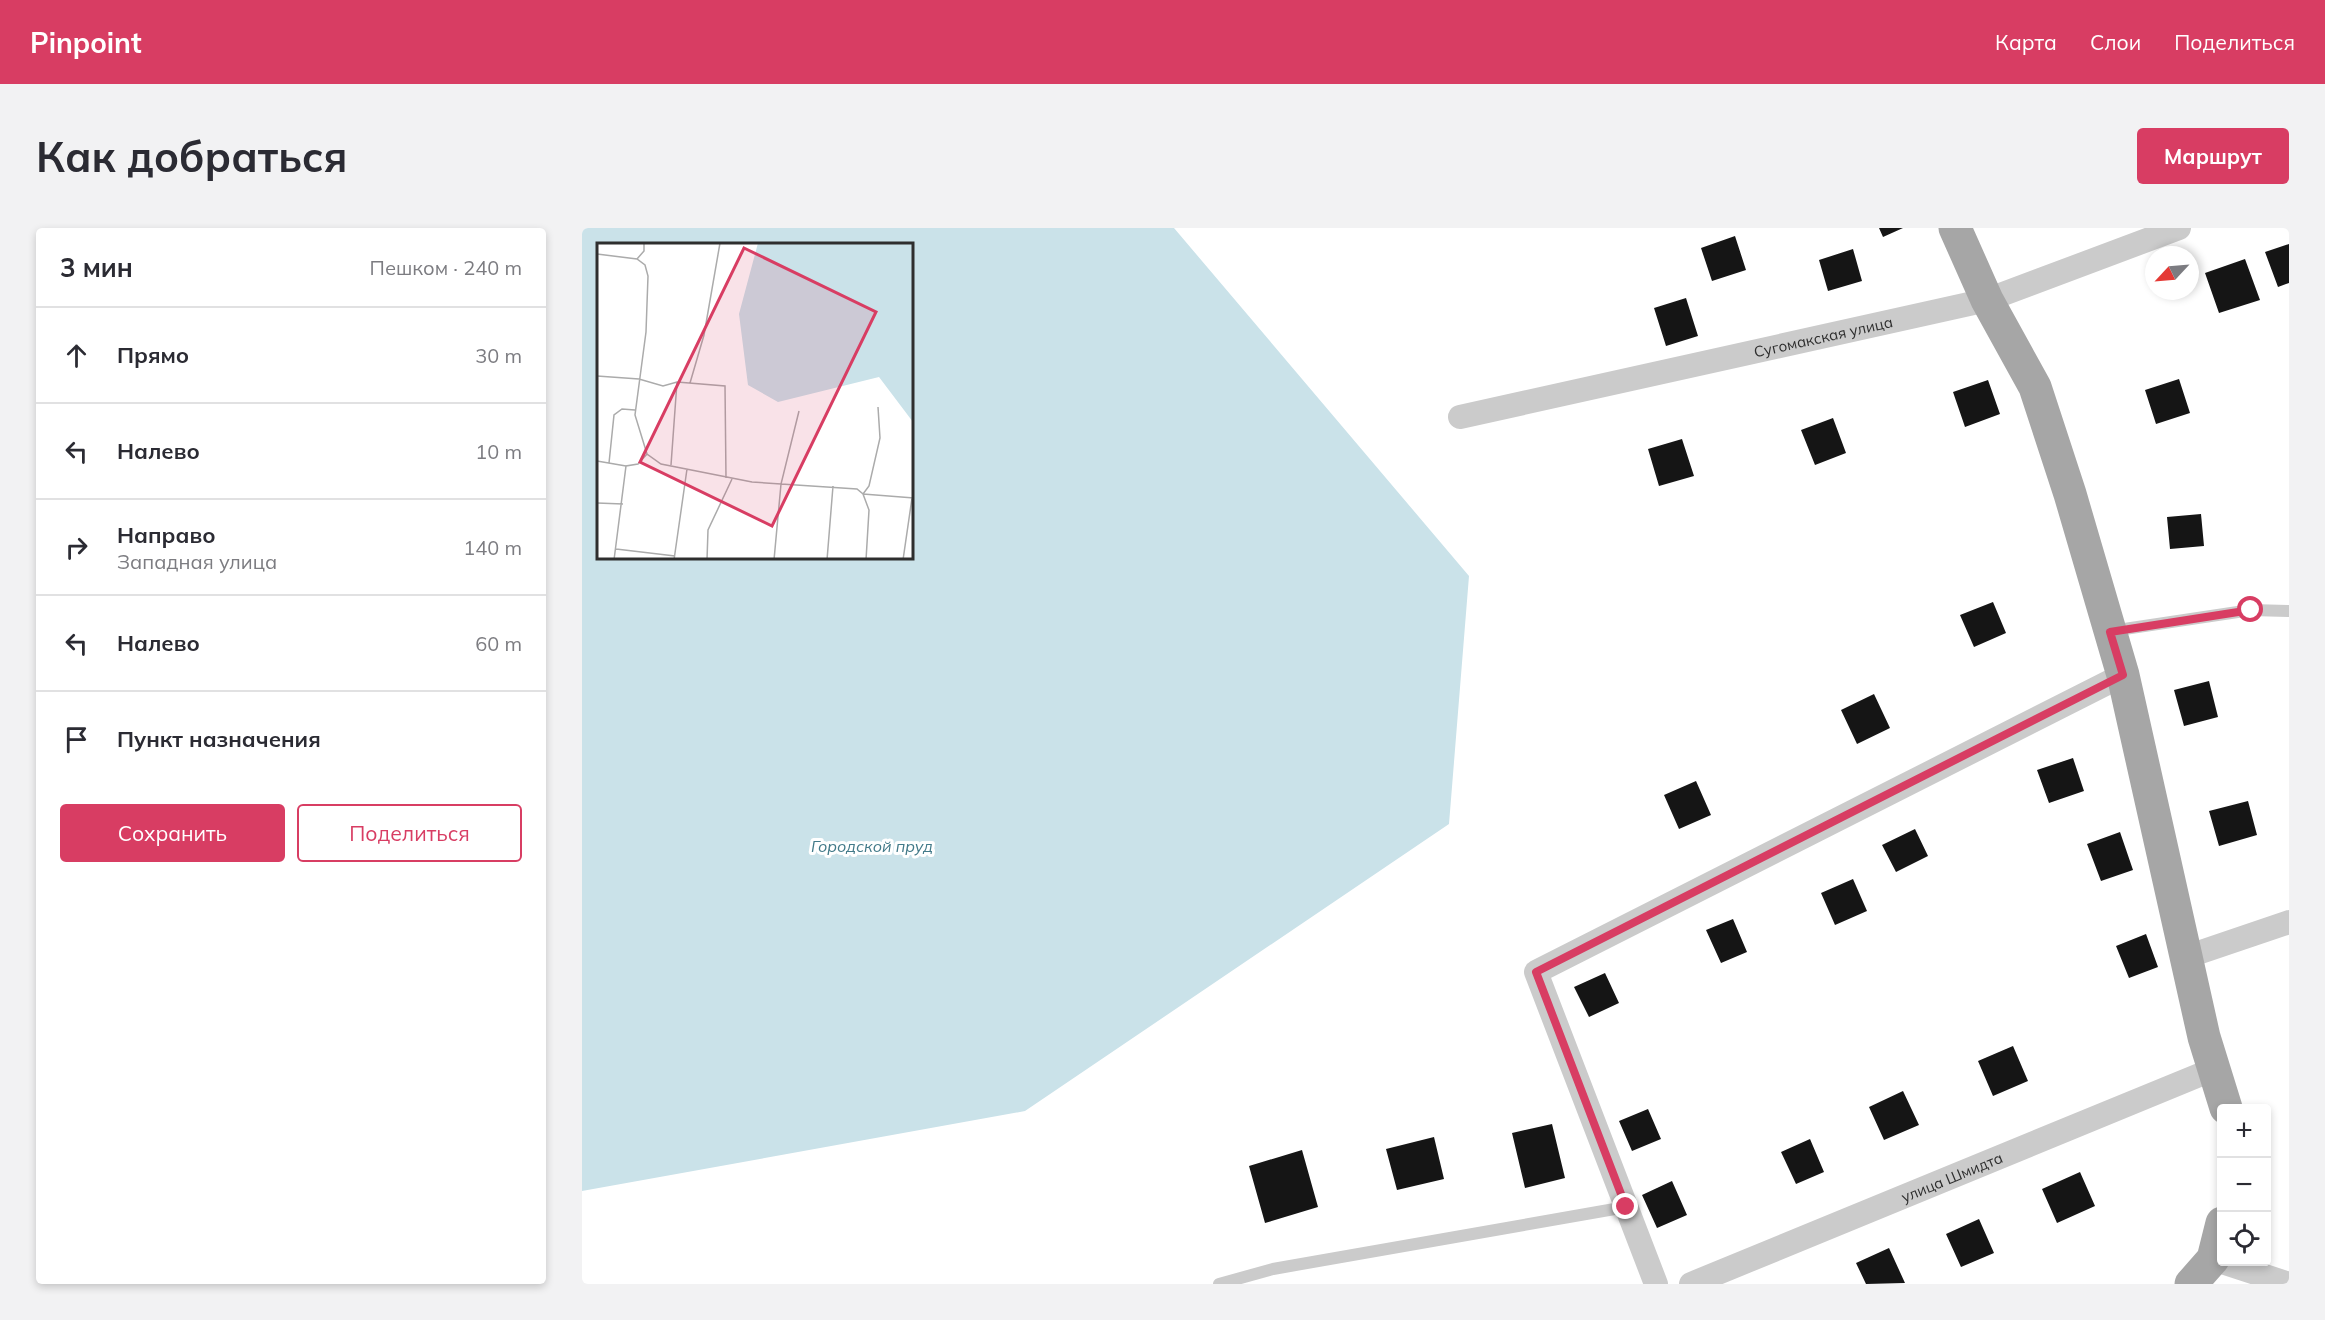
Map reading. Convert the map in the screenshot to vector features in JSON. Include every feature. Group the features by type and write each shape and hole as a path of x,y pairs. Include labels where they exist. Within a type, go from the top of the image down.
{"main road":[{"path":"1955,228 1988,300 2035,387 2070,494 2123,675 2186,957 2225,1104"},
{"path":"2192,1284 2213,1259 2217,1243"}],"street":[{"name":"Сугомакская улица","path":"1460,417 1988,300 2179,228"},
{"path":"1656,1284 1536,972 2123,675"},
{"path":"2186,957 2289,922"},
{"name":"улица Шмидта","path":"1691,1284 2214,1069"},
{"path":"2213,1259 2289,1284"}],"lane":[{"path":"2110,632 2251,610 2289,611"},
{"path":"1219,1284 1273,1269 1626,1207"}],"water":[{"name":"Городской пруд","path":"582,228 1174,228 1469,576 1449,824 1025,1111 582,1191"}],"building":[{"path":"1879,228 1903,228 1883,237"},
{"path":"1735,236 1746,270 1712,281 1701,248"},
{"path":"2289,244 2289,283 2278,287 2265,252"},
{"path":"1853,249 1862,281 1828,291 1819,260"},
{"path":"2245,259 2260,300 2219,313 2205,273"},
{"path":"1686,298 1698,336 1666,346 1654,308"},
{"path":"2179,379 2190,413 2156,424 2145,390"},
{"path":"1988,380 2000,414 1965,427 1953,392"},
{"path":"1833,418 1846,453 1815,465 1801,430"},
{"path":"1682,439 1694,476 1659,486 1648,449"},
{"path":"2201,514 2204,546 2170,549 2167,517"},
{"path":"1993,602 2006,633 1974,647 1960,615"},
{"path":"2209,681 2218,717 2184,726 2174,690"},
{"path":"1874,694 1890,728 1857,744 1841,710"},
{"path":"2073,758 2084,791 2049,803 2037,770"},
{"path":"1696,781 1711,815 1679,829 1664,795"},
{"path":"2248,801 2257,835 2219,846 2209,811"},
{"path":"1915,829 1928,856 1896,872 1882,845"},
{"path":"2120,832 2133,870 2101,881 2087,844"},
{"path":"1853,879 1867,911 1835,925 1821,893"},
{"path":"1733,919 1747,952 1721,963 1706,930"},
{"path":"2146,934 2158,967 2129,978 2116,946"},
{"path":"1605,973 1619,1003 1589,1017 1574,987"},
{"path":"2013,1046 2028,1081 1993,1096 1978,1061"},
{"path":"1903,1091 1919,1125 1884,1140 1869,1107"},
{"path":"1648,1109 1661,1139 1632,1151 1619,1121"},
{"path":"1552,1124 1565,1178 1525,1188 1512,1133"},
{"path":"1434,1137 1444,1179 1397,1190 1386,1149"},
{"path":"1810,1139 1824,1172 1796,1184 1781,1152"},
{"path":"1302,1150 1318,1207 1265,1223 1249,1166"},
{"path":"2080,1172 2095,1206 2057,1223 2042,1189"},
{"path":"1672,1181 1687,1215 1657,1228 1642,1195"},
{"path":"1979,1219 1994,1253 1961,1267 1946,1234"},
{"path":"1889,1248 1905,1283 1866,1284 1856,1263"}],"route":[{"path":"1626,1207 1536,972 2123,675 2110,632 2251,610"}]}
